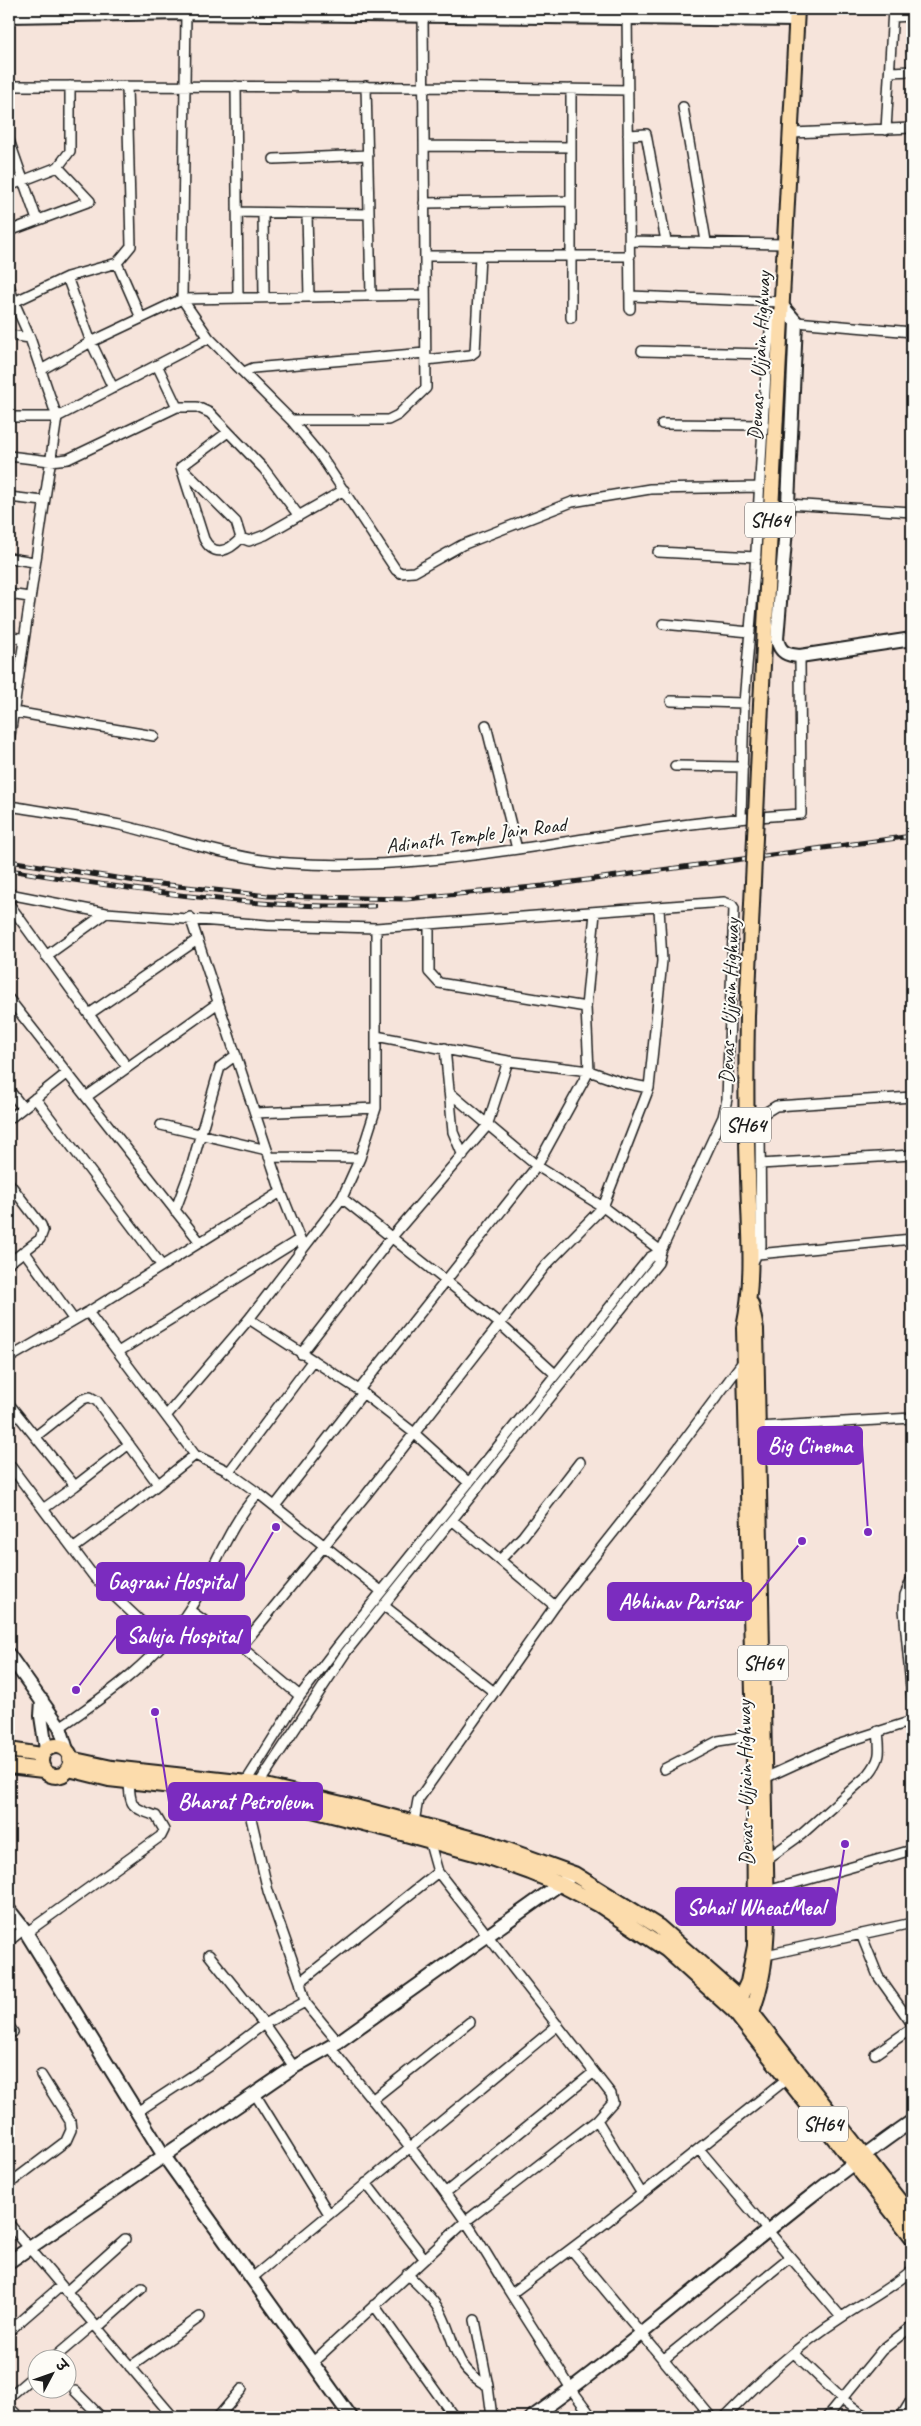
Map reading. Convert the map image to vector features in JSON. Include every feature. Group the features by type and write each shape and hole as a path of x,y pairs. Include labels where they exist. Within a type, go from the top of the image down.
{"main road":[{"name":"Dewas - Ujjain Highway","path":"761,704 769,537 782,337 784,244 792,133 797,14"},
{"name":"Devas - Ujjain Highway","path":"749,2018 759,1990 766,1956 767,1891 765,1778 759,1734 744,1328 755,1260 750,1235 746,1109 747,1034 761,704"},
{"name":"Devas - Ujjain Highway","path":"738,2005 748,1982 755,1946 759,1734 756,1329 750,1298"},
{"path":"9,1750 43,1752 52,1746 60,1746 69,1759 94,1776 129,1781 249,1791 484,1856 562,1885 598,1904 667,1950 738,2005"},
{"path":"43,1752 41,1763 43,1770"},
{"path":"69,1759 414,1822 488,1843 574,1874 659,1927 738,2005"},
{"path":"9,1766 43,1770 54,1776 60,1776 69,1759"},
{"name":"SH64","path":"738,2005 859,2160 912,2237"},
{"name":"SH64","path":"749,2018 788,2078 859,2160 912,2217"}],"street":[{"path":"186,11 182,299 209,338 291,420 320,455 396,570 402,573 414,572 462,545 572,502 650,489 760,487"},
{"path":"9,16 186,11 797,14"},
{"path":"291,420 388,420 398,415 426,388 422,12"},
{"path":"627,13 630,309"},
{"path":"886,130 893,13 912,16"},
{"path":"890,72 912,71"},
{"path":"9,86 366,86 628,90"},
{"path":"9,186 58,167 70,151 70,86"},
{"path":"11,301 67,277 117,263 131,246 127,86"},
{"path":"236,86 238,298"},
{"path":"366,86 371,296"},
{"path":"571,89 571,318"},
{"path":"683,107 706,241"},
{"path":"792,133 912,128"},
{"path":"628,135 646,134 666,240"},
{"path":"9,140 38,220"},
{"path":"424,146 571,147"},
{"path":"274,159 368,155"},
{"path":"9,232 90,201 58,167"},
{"path":"424,203 572,201"},
{"path":"237,212 369,214"},
{"path":"263,213 264,297"},
{"path":"307,214 309,297"},
{"path":"630,240 784,244"},
{"path":"425,256 630,256"},
{"path":"244,372 253,368 425,356 471,355 475,352 480,256"},
{"path":"117,263 141,318"},
{"path":"67,277 91,342 113,388"},
{"path":"9,284 11,301 30,338 57,417 11,711 9,742"},
{"path":"41,370 91,342 182,299 425,295"},
{"path":"630,296 783,305 796,322 788,504 777,639 779,649 785,654 800,656 912,639"},
{"path":"741,818 744,703 756,557 767,354 771,325 783,305"},
{"path":"796,322 912,332"},
{"path":"9,345 10,336 30,338"},
{"path":"9,416 57,417 209,338"},
{"path":"642,352 767,354"},
{"path":"157,365 177,407"},
{"path":"9,456 50,461 68,459 177,407 197,407 210,413 264,469 299,516"},
{"path":"662,424 764,425"},
{"path":"182,467 228,432"},
{"path":"182,467 204,539 209,548 214,551 226,550 234,546 241,538"},
{"path":"182,467 236,522 241,538"},
{"path":"241,538 249,541 265,535 344,490"},
{"path":"9,497 43,502"},
{"path":"788,504 912,512"},
{"path":"658,552 756,557"},
{"path":"9,558 34,562"},
{"path":"9,594 29,596"},
{"path":"663,624 750,632"},
{"path":"9,636 23,639"},
{"name":"Adinath Temple Jain Road","path":"9,806 118,825 243,858 288,863 370,865 463,858 741,818 801,814 800,656"},
{"path":"671,701 744,703"},
{"path":"11,711 154,736"},
{"path":"486,725 517,849"},
{"path":"675,766 743,767"},
{"path":"9,894 106,913 190,917 268,924 376,928 724,902 732,905 735,914 727,1099 723,1116 661,1251 658,1263 383,1604 346,1652 249,1791"},
{"path":"9,904 127,1067"},
{"path":"240,1647 323,1545 366,1496 546,1265 603,1207 649,1088 662,961 659,908"},
{"path":"275,1506 446,1279 537,1166 589,1071 586,1007 595,912"},
{"path":"46,956 106,913"},
{"path":"190,917 268,1154 301,1243"},
{"path":"429,924 429,972 440,983 586,1007"},
{"path":"166,1416 250,1319 301,1243 342,1198 360,1158 376,1108 376,928"},
{"path":"89,1014 197,940"},
{"path":"9,999 200,1242"},
{"path":"86,1097 218,1002"},
{"path":"376,1036 445,1048 508,1062 589,1071 623,1083 649,1088"},
{"path":"445,1048 452,1132 463,1156"},
{"path":"176,1211 201,1135 220,1067 236,1055"},
{"path":"301,1354 391,1238 487,1126 508,1062"},
{"path":"9,1119 67,1073"},
{"path":"9,1090 23,1108"},
{"path":"449,1092 487,1126 537,1166 603,1207 661,1251"},
{"path":"755,1260 761,1246 761,1119 768,1110 776,1106 912,1097"},
{"path":"36,1098 162,1266"},
{"path":"255,1113 376,1108"},
{"path":"162,1126 268,1154 360,1158"},
{"path":"760,1164 912,1155"},
{"path":"9,1183 41,1224 43,1231 40,1239 9,1263"},
{"path":"9,1358 88,1312 281,1192"},
{"path":"342,1198 446,1279 499,1323 555,1374"},
{"path":"755,1260 912,1239"},
{"path":"118,1352 301,1243"},
{"path":"24,1251 74,1320"},
{"path":"592,2417 572,2390 510,2294 466,2221 411,2146 372,2100 305,2002 300,1982 268,1891 249,1791 300,1696 381,1591 555,1374 650,1258 661,1251"},
{"path":"88,1312 195,1455 229,1472 258,1493 381,1591"},
{"path":"250,1319 361,1392 414,1433 469,1483"},
{"path":"414,1822 418,1800 554,1606 647,1490 746,1359"},
{"path":"229,1472 313,1360"},
{"path":"36,1436 83,1399 90,1397 97,1401 158,1484"},
{"path":"9,1404 75,1486"},
{"path":"758,1427 912,1418"},
{"path":"43,1508 129,1444"},
{"path":"74,1548 195,1455"},
{"path":"500,1560 528,1530 580,1462"},
{"path":"9,1464 95,1578 164,1644"},
{"path":"60,1727 103,1698 164,1644 189,1610 230,1532 258,1493"},
{"path":"452,1520 554,1606"},
{"path":"912,1578 905,1595 904,1609 912,1698"},
{"path":"383,1604 494,1692"},
{"path":"189,1610 240,1647 300,1696"},
{"path":"9,1655 60,1727 69,1759"},
{"path":"42,1700 43,1752"},
{"path":"765,1778 837,1745 912,1721"},
{"path":"767,1859 802,1834 868,1775 877,1764 880,1756 878,1731"},
{"path":"664,1769 718,1741 759,1734"},
{"path":"9,1941 161,1836 164,1830 156,1816 135,1809 131,1804 129,1781"},
{"path":"312,2363 466,2221 597,2120 613,2102 611,2094 438,1872 429,1840"},
{"path":"767,1891 912,1850"},
{"path":"300,1982 438,1872"},
{"path":"9,2262 28,2247 294,2067 334,2044 487,1935 562,1885 574,1874"},
{"path":"9,1910 164,2156 351,2417"},
{"path":"766,1956 912,1923"},
{"path":"861,1934 878,1976 912,2026 875,2054"},
{"path":"209,1955 264,2024 294,2067"},
{"path":"137,2112 215,2060 264,2024 305,2002"},
{"path":"372,2100 470,2022"},
{"path":"252,2278 558,2025"},
{"path":"446,2193 594,2072"},
{"path":"9,2184 66,2141 71,2130 70,2122 41,2075"},
{"path":"510,2294 642,2194 788,2078"},
{"path":"255,2094 329,2214"},
{"path":"597,2120 642,2194"},
{"path":"532,2417 572,2390 768,2230 912,2121"},
{"path":"699,2149 841,2318"},
{"path":"366,2183 424,2258"},
{"path":"9,2224 173,2417"},
{"path":"9,2331 125,2239"},
{"path":"571,2249 710,2417"},
{"path":"664,2360 790,2257"},
{"path":"725,2417 771,2370 841,2318 890,2289 912,2270"},
{"path":"407,2274 441,2313 465,2369 472,2377 488,2386"},
{"path":"67,2348 142,2288"},
{"path":"374,2305 453,2417"},
{"path":"130,2367 200,2317"},
{"path":"475,2320 492,2417"},
{"path":"827,2417 882,2350 912,2326"},
{"path":"794,2353 841,2398 866,2417"},
{"path":"9,2397 28,2381"},
{"path":"218,2417 242,2389"},
{"path":"78,2394 101,2417"},
{"path":"901,2417 912,2399"}],"railway":[{"path":"9,861 142,882 268,896 406,899 543,886 912,836"},
{"path":"9,870 145,891 236,901 328,906 374,906"}],"place":[{"name":"Gagrani Hospital","path":"276,1527"},
{"name":"Big Cinema","path":"868,1532"},
{"name":"Abhinav Parisar","path":"802,1541"},
{"name":"Saluja Hospital","path":"76,1690"},
{"name":"Bharat Petroleum","path":"155,1712"},
{"name":"Sohail WheatMeal","path":"845,1844"}]}
